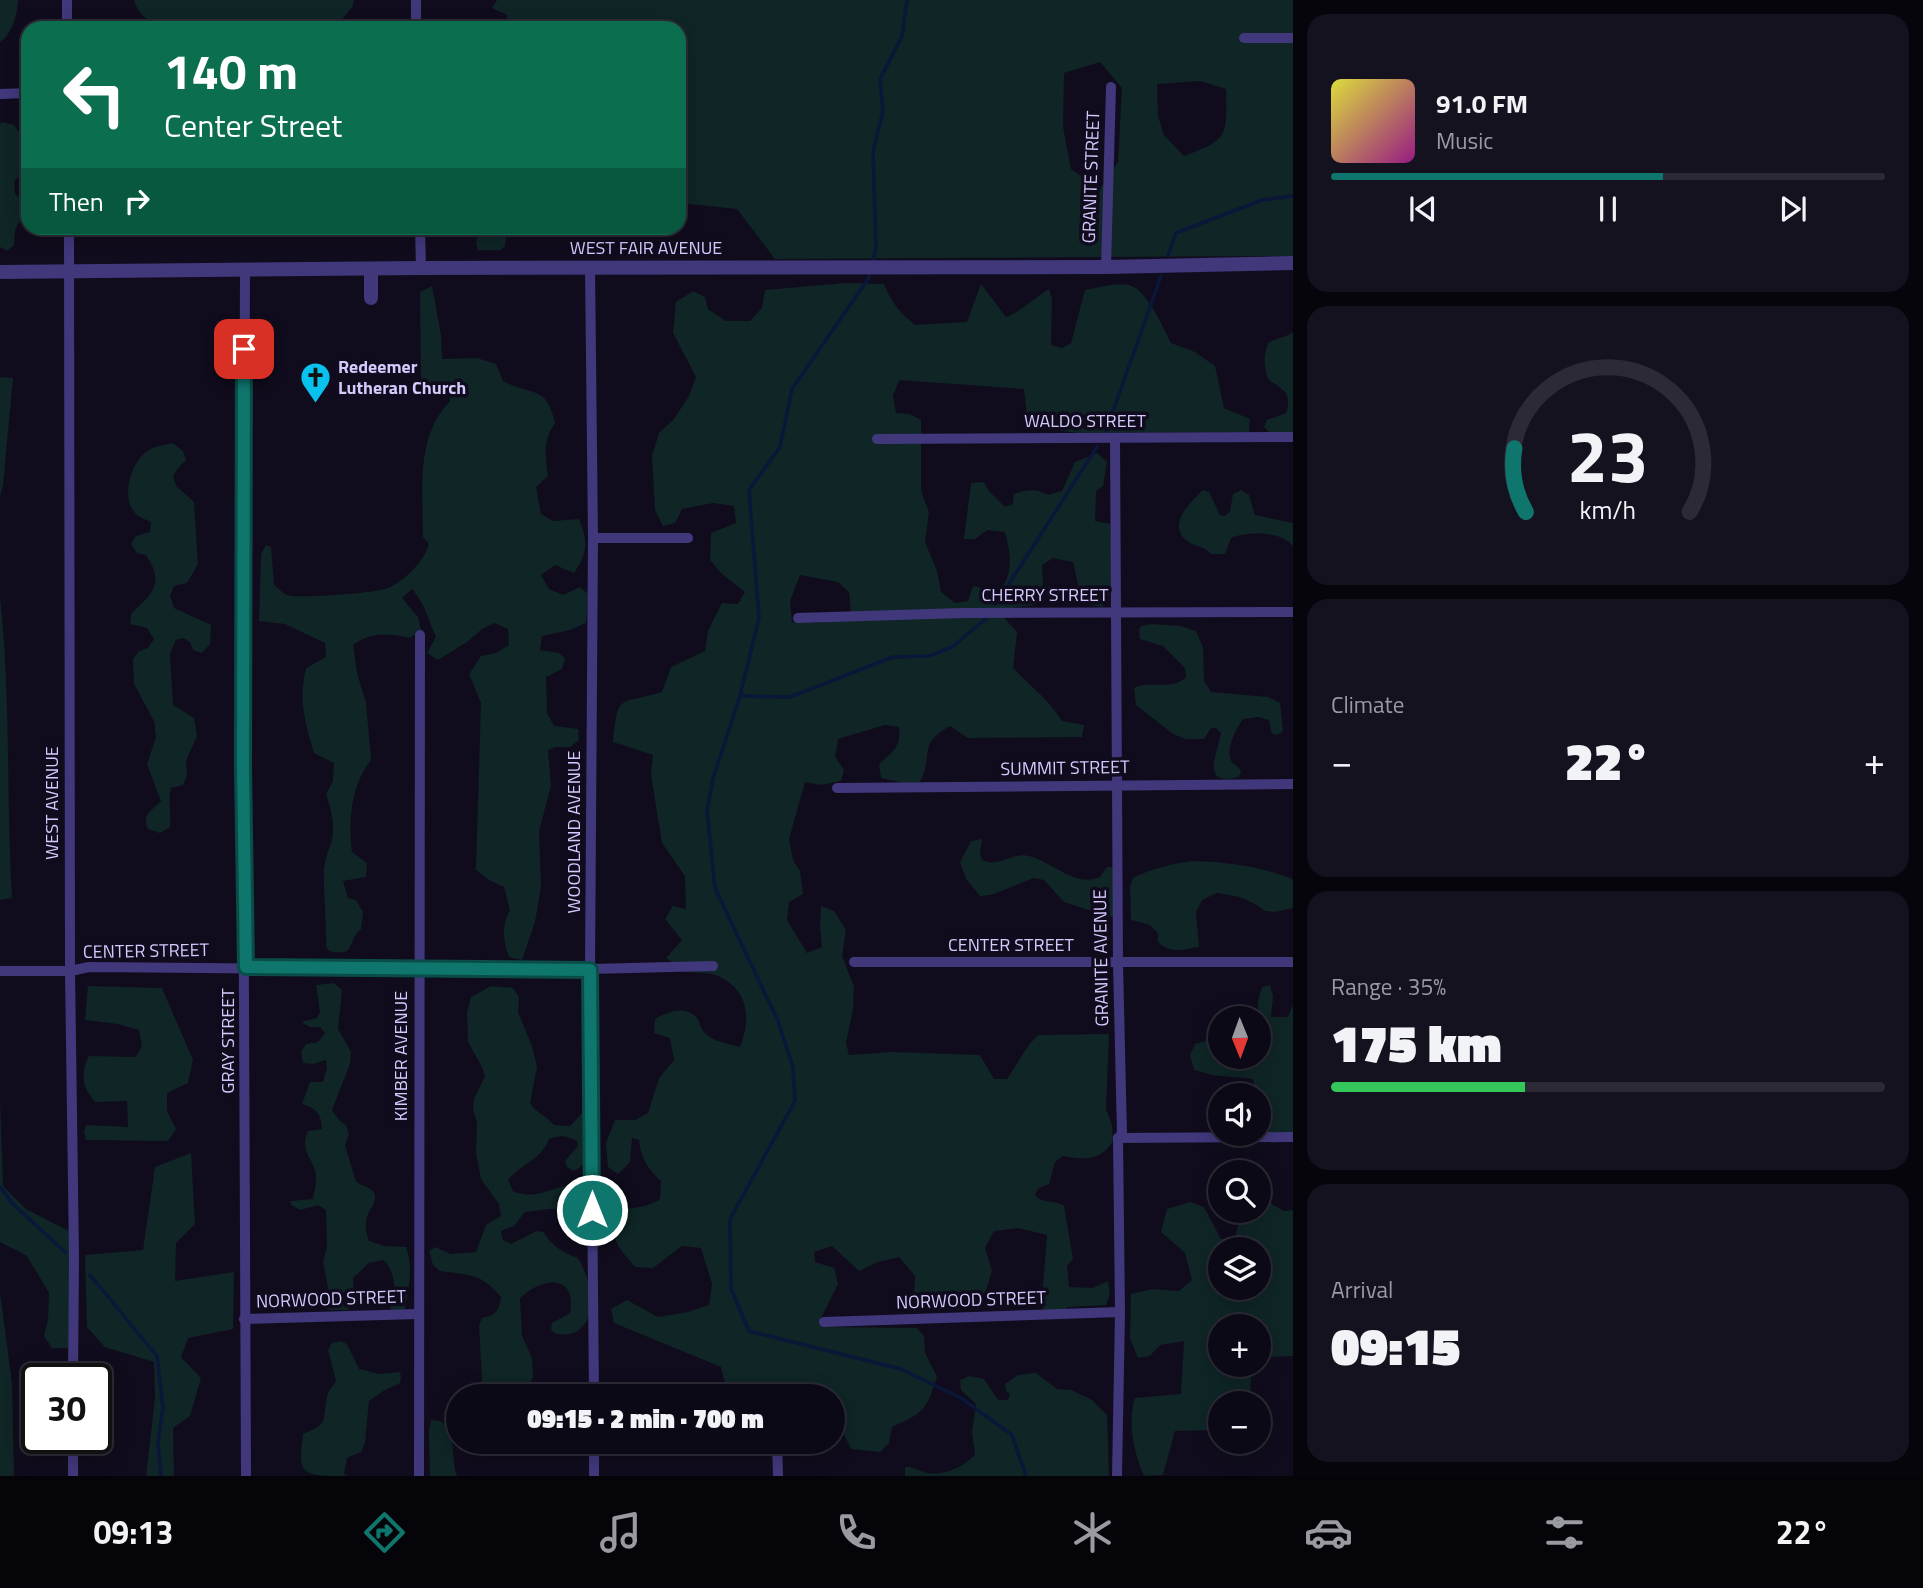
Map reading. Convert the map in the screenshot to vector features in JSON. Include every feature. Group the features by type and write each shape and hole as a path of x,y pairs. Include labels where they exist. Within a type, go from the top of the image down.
{"street":[{"path":"67,0 67,21"},
{"path":"416,0 416,21"},
{"path":"1244,38 1293,38"},
{"name":"GRANITE STREET","path":"1106,267 1111,87"},
{"path":"0,94 21,93"},
{"name":"WEST AVENUE","path":"69,235 73,1363"},
{"path":"420,235 421,268"},
{"name":"WEST FAIR AVENUE","path":"0,272 1106,267 1293,263"},
{"name":"WOODLAND AVENUE","path":"590,268 593,538 590,970 594,1384"},
{"path":"371,269 371,298"},
{"name":"GRAY STREET","path":"245,270 243,766 246,967 246,1476"},
{"name":"WALDO STREET","path":"877,439 1293,437"},
{"name":"GRANITE AVENUE","path":"1115,438 1118,963 1122,1134 1118,1138 1118,1476"},
{"path":"593,538 688,538"},
{"name":"CHERRY STREET","path":"798,618 963,613 1293,612"},
{"name":"KIMBER AVENUE","path":"419,1476 420,635"},
{"name":"SUMMIT STREET","path":"837,788 1293,784"},
{"name":"CENTER STREET","path":"854,962 1293,962"},
{"name":"CENTER STREET","path":"0,971 70,971 89,967 590,970 713,966"},
{"path":"1118,1138 1293,1137"},
{"name":"NORWOOD STREET","path":"824,1322 1120,1312"},
{"name":"NORWOOD STREET","path":"244,1319 418,1314"},
{"path":"73,1454 74,1476"},
{"path":"594,1454 594,1476"},
{"path":"777,1454 778,1476"}],"green space":[{"path":"0,0 18,0 13,23 0,42"},
{"path":"134,0 354,0 353,6 341,21 150,21 139,10"},
{"path":"497,0 1293,0 1293,256 775,259 737,209 686,204 686,21 507,21 507,15 492,8","holes":["1100,62 1122,88 1118,162 1100,189 1071,169 1063,127 1064,73","1200,81 1226,89 1226,117 1222,134 1210,145 1184,156 1164,135 1158,116 1157,84"]},
{"path":"2,122 14,125 20,134 21,175 14,181 15,194 21,200 21,220 15,232 14,245 7,251 0,247"},
{"path":"478,235 506,235 505,246 500,250 478,250"},
{"path":"846,283 884,284 897,307 915,325 967,322 981,284 1006,317 1049,289 1052,299 1051,345 1062,348 1071,343 1085,290 1129,285 1136,288 1148,301 1171,343 1195,352 1215,366 1224,408 1250,419 1249,432 1078,433 1039,428 1027,416 1024,389 899,380 893,396 896,413 909,414 921,420 921,491 929,512 925,542 937,571 941,592 955,603 968,601 973,586 987,589 989,600 997,597 1010,566 1005,532 987,530 975,539 964,539 971,483 984,482 1005,507 1013,504 1014,494 1035,491 1048,495 1062,491 1075,462 1097,453 1107,462 1103,486 1096,491 1095,521 1110,524 1113,587 1102,607 1082,603 1073,562 1053,558 1042,565 1043,589 1035,605 1008,608 1005,619 1017,632 1013,668 1062,721 1084,725 1082,737 968,738 950,726 933,738 920,782 904,783 881,778 879,764 895,748 899,740 899,727 885,725 838,739 835,757 844,770 841,781 821,785 805,782 789,839 793,860 800,871 803,894 789,902 787,920 807,953 822,947 821,906 834,911 846,930 842,956 854,987 853,1009 846,1043 849,1055 892,1052 980,1055 994,1079 1007,1079 1038,1035 1109,1034 1106,1109 1112,1125 1113,1141 1108,1148 1092,1158 1063,1156 1055,1162 1049,1184 1039,1188 1035,1194 1041,1200 1064,1206 1073,1259 1067,1266 1069,1287 1093,1288 1108,1281 1110,1294 1106,1305 1068,1307 1063,1312 1043,1310 1047,1235 1018,1228 994,1231 985,1248 992,1271 983,1300 957,1310 913,1306 915,1276 899,1257 878,1262 859,1271 832,1246 814,1252 815,1262 834,1268 838,1284 819,1322 826,1327 917,1328 924,1336 925,1353 937,1377 933,1388 923,1409 892,1427 889,1443 880,1452 851,1449 845,1437 845,1384 725,1384 721,1367 614,1323 611,1309 627,1300 658,1317 709,1305 712,1284 701,1248 682,1246 653,1268 635,1267 616,1242 613,1229 615,1211 643,1206 660,1199 661,1181 646,1163 639,1140 632,1138 630,1162 618,1174 608,1167 606,1143 615,1120 635,1120 648,1113 659,1078 674,1060 670,1038 654,1033 655,1019 670,1012 686,1011 696,1017 711,1038 740,1047 746,1026 745,1006 736,989 728,982 715,975 688,971 666,958 682,940 665,919 673,906 686,909 685,876 662,843 651,775 653,755 613,742 617,715 623,703 662,692 671,667 705,651 708,631 722,603 738,604 745,592 722,574 710,560 711,533 736,523 734,506 713,503 682,509 675,523 663,526 655,510 652,456 659,433 674,419 689,396 696,377 673,333 676,302 693,291 705,297 708,309 726,321 750,321 762,308 765,290","holes":["800,575 838,582 849,592 851,611 819,623 792,622 790,601"]},
{"path":"432,286 441,335 442,359 477,358 496,364 503,381 537,393 547,402 555,423 547,442 548,476 536,487 541,514 553,521 579,519 585,540 582,559 574,573 555,565 541,575 549,589 563,595 580,587 588,594 586,623 570,630 542,636 540,650 559,653 565,658 562,669 546,677 547,713 554,726 578,729 579,740 570,747 548,750 551,786 539,831 541,887 535,922 522,960 509,957 505,944 504,928 510,910 504,887 476,870 481,703 469,674 481,656 496,653 509,645 508,629 495,623 438,660 427,653 436,637 423,606 412,589 402,598 418,617 421,630 410,638 380,635 353,645 357,673 366,703 371,760 359,781 352,804 351,840 352,852 367,863 366,877 343,881 348,898 356,900 363,912 361,929 348,950 338,953 329,951 326,946 324,888 324,865 333,831 326,794 333,781 334,763 314,753 305,721 303,701 306,668 326,657 325,643 285,624 259,621 261,554 266,545 271,547 274,585 287,595 294,596 335,595 385,589 406,577 418,565 426,551 429,544 423,537 423,465 431,431 450,401 450,391 421,388 420,292"},
{"path":"1293,332 1293,432 1269,432 1264,427 1267,420 1286,413 1288,400 1285,392 1268,379 1266,348 1268,343"},
{"path":"0,377 13,378 0,497"},
{"path":"173,443 183,451 186,460 173,477 177,487 194,502 198,564 187,583 174,586 170,596 174,608 211,625 210,644 202,653 193,650 190,642 183,638 176,640 170,654 173,705 194,718 197,736 186,761 187,776 183,785 171,788 170,827 160,833 148,829 146,824 148,813 161,801 147,764 156,737 154,721 134,684 133,659 139,651 148,648 154,639 147,628 130,624 131,614 154,588 155,574 152,565 146,555 137,553 131,544 136,536 150,532 151,522 137,515 131,507 128,491 132,472 141,457 152,448"},
{"path":"1203,490 1209,492 1220,515 1225,516 1230,511 1233,494 1241,490 1249,495 1255,515 1293,523 1293,546 1281,537 1264,534 1231,538 1225,554 1211,554 1206,549 1190,543 1181,534 1180,521 1187,507"},
{"path":"0,597 6,672 12,898 0,900"},
{"path":"1141,626 1180,626 1196,631 1203,647 1204,681 1211,692 1268,697 1280,703 1283,730 1280,734 1274,735 1269,720 1258,717 1243,719 1238,728 1229,753 1232,762 1241,771 1239,777 1227,779 1215,773 1221,733 1216,728 1211,728 1204,739 1186,739 1173,734 1136,705 1134,688 1174,684 1186,677 1185,668 1163,646 1140,639"},
{"path":"982,839 980,854 982,860 988,862 1029,856 1081,879 1100,877 1107,867 1112,867 1115,870 1115,915 1110,917 1064,902 1044,880 1034,878 991,895 980,896 966,879 960,862 971,841"},
{"path":"1193,861 1242,865 1290,878 1293,880 1293,908 1265,911 1240,897 1217,893 1202,900 1196,912 1199,947 1177,950 1163,946 1158,942 1158,933 1150,925 1131,920 1130,887 1133,878 1162,867"},
{"path":"334,983 342,990 338,1029 351,1052 350,1064 332,1110 346,1125 349,1134 345,1145 356,1182 374,1193 375,1200 366,1220 369,1241 384,1246 406,1247 410,1271 404,1313 393,1314 390,1308 394,1296 394,1282 390,1269 383,1260 369,1263 353,1278 354,1301 348,1310 331,1310 318,1306 329,1293 323,1261 327,1247 326,1210 318,1205 300,1210 291,1205 290,1201 313,1199 316,1175 305,1144 308,1131 322,1129 317,1112 302,1104 310,1082 323,1082 327,1068 326,1060 313,1064 303,1063 301,1052 306,1044 318,1042 325,1033 320,1027 310,1027 301,1022 317,1018 320,1012 316,985"},
{"path":"1270,985 1273,996 1271,1017 1271,1006 1258,1006 1262,987"},
{"path":"88,986 162,988 193,1060 188,1083 167,1093 167,1111 176,1129 168,1141 86,1140 86,1125 128,1127 127,1101 96,1102 88,1092 84,1069 89,1056 136,1057 142,1046 139,1030 85,1020"},
{"path":"491,986 513,988 519,997 518,1012 532,1046 537,1067 530,1103 554,1125 570,1126 583,1112 588,1126 588,1154 580,1168 573,1171 567,1167 565,1161 578,1146 577,1141 556,1137 549,1139 536,1157 508,1180 513,1191 522,1194 531,1195 574,1185 583,1185 589,1193 588,1205 582,1209 525,1212 514,1226 501,1231 503,1240 511,1244 537,1231 543,1232 558,1248 578,1258 590,1288 590,1310 587,1319 575,1332 566,1334 554,1333 551,1329 552,1323 570,1313 571,1300 563,1285 547,1283 528,1291 520,1298 522,1336 532,1358 533,1376 530,1384 481,1384 479,1325 482,1318 496,1312 501,1297 481,1279 440,1271 433,1265 429,1251 435,1247 451,1254 476,1252 486,1225 501,1216 499,1204 481,1179 476,1153 477,1122 473,1110 474,1099 485,1076 468,1042 467,1013 471,997"},
{"path":"1293,1004 1293,1133 1271,1132 1271,1083 1254,1083 1253,1079 1212,1075 1194,1070 1190,1055 1195,1044 1208,1040 1208,1069 1271,1069 1271,1017 1288,1017"},
{"path":"0,1099 3,1186 26,1209 71,1232 68,1348 52,1348 44,1336 49,1293 27,1256 0,1242"},
{"path":"191,1153 195,1224 176,1243 175,1281 234,1272 233,1329 188,1338 181,1357 201,1378 190,1416 173,1428 174,1476 146,1476 155,1398 154,1362 105,1347 87,1327 85,1255 143,1250 155,1167"},
{"path":"1190,1202 1204,1207 1208,1223 1212,1223 1220,1237 1208,1237 1208,1300 1271,1300 1271,1237 1235,1237 1239,1223 1271,1223 1271,1204 1284,1211 1293,1210 1293,1356 1271,1357 1271,1314 1208,1314 1208,1377 1251,1377 1250,1391 1208,1391 1208,1430 1175,1431 1163,1475 1144,1476 1133,1438 1135,1398 1181,1394 1184,1341 1160,1345 1150,1356 1138,1358 1130,1338 1131,1294 1153,1289 1179,1291 1192,1280 1185,1253 1161,1232 1167,1209"},
{"path":"0,1293 12,1383 14,1476 0,1476"},
{"path":"341,1341 347,1344 359,1369 379,1374 400,1372 400,1383 369,1401 365,1443 361,1452 347,1458 344,1474 347,1476 312,1474 306,1471 301,1458 303,1434 317,1427 323,1420 328,1395 336,1381 328,1350 332,1343"},
{"path":"1036,1373 1057,1389 1071,1390 1092,1400 1107,1415 1109,1476 905,1476 905,1467 927,1473 946,1472 959,1467 975,1455 972,1432 976,1404 961,1390 960,1380 969,1376 984,1379 998,1400 1008,1400 1010,1394 1006,1391 1005,1384 1018,1375"},
{"path":"431,1420 446,1424 446,1454 453,1454 457,1476 430,1476"}],"waterway":[{"path":"873,262 876,247 873,152 883,111 880,79 902,36 907,0"},
{"path":"1168,255 1176,233 1262,200 1293,196"},
{"path":"871,270 868,279 792,389 780,447 749,490 759,618 740,696 713,779 707,811 715,888 778,1021 793,1067 795,1101 730,1219 731,1289 749,1331 901,1369 961,1398 1012,1435 1026,1476"},
{"path":"1105,434 1161,276"},
{"path":"996,604 1097,447"},
{"path":"740,696 790,697 893,657 929,656 952,647 988,617"},
{"path":"0,1187 13,1204 65,1252"},
{"path":"90,1275 157,1356 163,1407 158,1443 161,1476"}],"place":[{"name":"Redeemer Lutheran Church","path":"315,404"}],"route":[{"path":"244,349 243,766 246,967 590,970 592,1210"}]}
